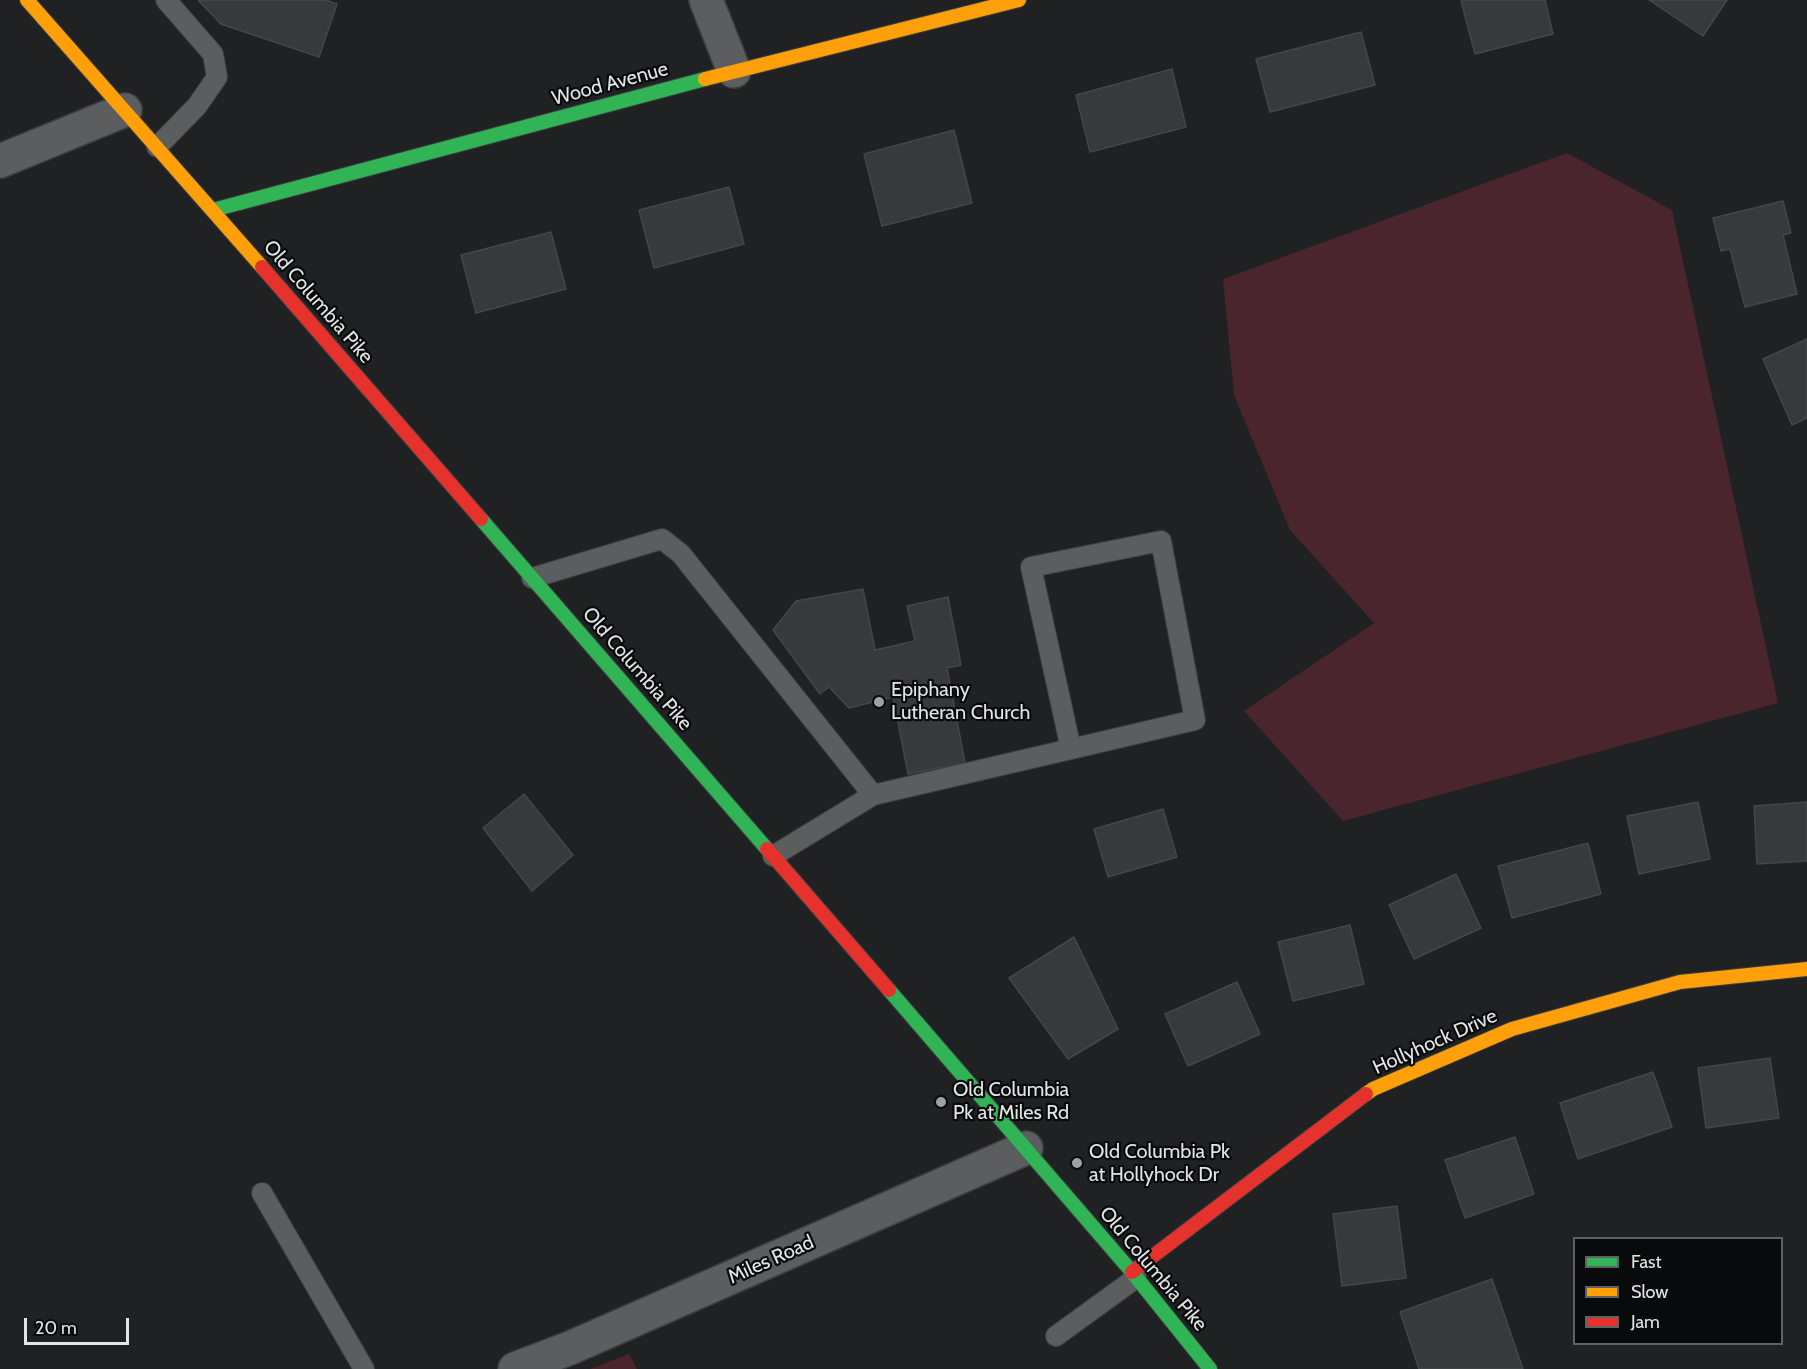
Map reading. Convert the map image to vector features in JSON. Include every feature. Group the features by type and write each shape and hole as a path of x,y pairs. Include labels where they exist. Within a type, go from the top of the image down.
{"main road":[{"name":"Old Columbia Pike","path":"27,0 213,210 1026,1148 1210,1369"},
{"name":"Wood Avenue","path":"213,210 734,71 1019,0"},
{"name":"Hollyhock Drive","path":"1134,1275 1373,1089 1512,1029 1680,982 1807,969"}],"street":[{"path":"706,0 734,71"},
{"path":"0,160 125,110"},
{"name":"Miles Road","path":"515,1369 570,1348 1026,1148"}],"lane":[{"path":"157,147 197,106 217,77 213,54 166,0"},
{"path":"532,578 662,539 681,554 873,795"},
{"path":"773,856 873,795 1071,749 1195,720 1161,540 1030,567 1071,749"},
{"path":"262,1193 364,1369"},
{"path":"1056,1336 1134,1275"}],"shaded area":[{"path":"1567,153 1672,210 1778,703 1343,821 1244,711 1374,623 1290,530 1234,395 1223,279"},
{"path":"629,1354 637,1369 590,1369"}],"building":[{"path":"198,0 326,0 337,4 319,57 221,24"},
{"path":"1545,0 1553,34 1475,54 1461,1"},
{"path":"1649,0 1727,0 1703,36"},
{"path":"1361,32 1375,85 1270,112 1256,59"},
{"path":"1172,69 1186,127 1090,152 1076,95"},
{"path":"954,130 972,203 882,226 864,154"},
{"path":"729,187 744,244 654,268 639,210"},
{"path":"1783,201 1791,233 1783,235 1797,294 1745,307 1730,249 1721,251 1713,218"},
{"path":"551,232 566,289 476,313 461,255"},
{"path":"1807,339 1807,418 1792,425 1763,359"},
{"path":"863,589 875,650 915,641 907,606 948,597 961,665 947,668 965,763 908,774 893,697 849,708 829,687 820,694 773,630 796,601"},
{"path":"524,794 573,855 532,891 483,828"},
{"path":"1698,802 1710,859 1639,874 1627,816"},
{"path":"1807,802 1807,861 1757,864 1754,806"},
{"path":"1163,809 1177,857 1108,877 1094,829"},
{"path":"1588,843 1601,894 1512,918 1498,866"},
{"path":"1456,874 1481,928 1414,959 1389,905"},
{"path":"1350,925 1364,984 1293,1001 1278,942"},
{"path":"1074,937 1118,1029 1068,1059 1009,978"},
{"path":"1237,982 1260,1034 1188,1066 1165,1014"},
{"path":"1770,1058 1779,1118 1706,1128 1698,1068"},
{"path":"1653,1072 1672,1127 1578,1159 1560,1103"},
{"path":"1515,1137 1534,1194 1465,1218 1445,1160"},
{"path":"1397,1206 1406,1278 1342,1286 1333,1214"},
{"path":"1492,1279 1523,1369 1419,1369 1400,1312"}],"traffic: fast":[{"path":"213,210 705,79"},
{"path":"481,519 767,849"},
{"path":"889,990 1132,1272 1210,1369"}],"traffic: slow":[{"path":"27,0 262,267"},
{"path":"705,79 1019,0"},
{"path":"1366,1094 1512,1029 1680,982 1807,969"}],"traffic: jam":[{"path":"262,267 481,519"},
{"path":"767,849 889,990"},
{"path":"1132,1272 1366,1094"}],"place":[{"name":"Epiphany Lutheran Church","path":"879,702"},
{"name":"Old Columbia Pk at Miles Rd","path":"941,1102"},
{"name":"Old Columbia Pk at Hollyhock Dr","path":"1077,1163"}]}
